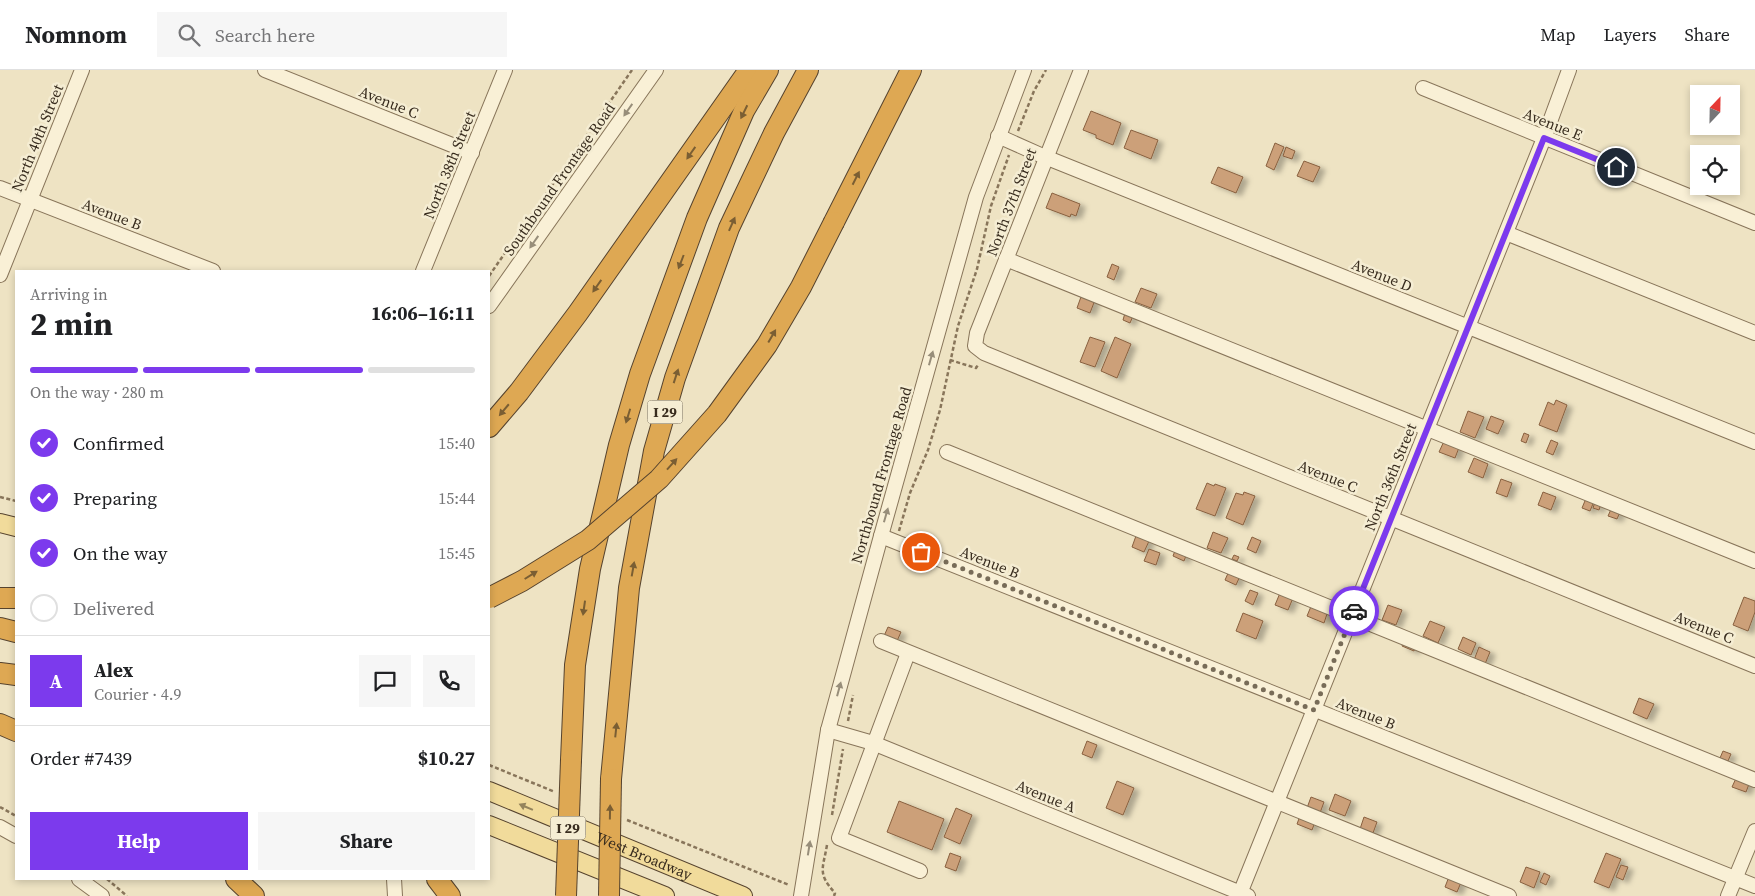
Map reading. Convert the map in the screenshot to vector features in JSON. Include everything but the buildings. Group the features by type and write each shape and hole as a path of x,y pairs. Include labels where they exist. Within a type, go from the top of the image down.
{"highway":[{"path":"490,427 519,392 583,305 749,70"},
{"name":"I 29","path":"566,896 576,665 590,569 619,445 640,374 697,218 744,111 768,70"},
{"name":"I 29","path":"608,896 611,779 629,588 654,451 675,378 729,228 774,133 808,70"},
{"path":"490,597 522,581 588,540 659,479 717,414 767,345 801,287 911,70"},
{"path":"0,598 15,598"},
{"path":"0,628 15,632"},
{"path":"0,673 15,675"},
{"path":"0,724 15,732"},
{"path":"237,880 254,896"},
{"path":"438,880 450,896"}],"main road":[{"path":"0,522 15,527"},
{"path":"0,733 15,732"},
{"name":"West Broadway","path":"490,791 743,896"},
{"name":"West Broadway","path":"490,825 665,896"}],"street":[{"name":"North 40th Street","path":"0,275 82,70"},
{"name":"Avenue C","path":"265,70 472,153"},
{"name":"North 38th Street","path":"423,270 505,70"},
{"name":"Southbound Frontage Road","path":"490,305 656,70"},
{"name":"Northbound Frontage Road","path":"802,893 828,730 976,197 1024,70"},
{"name":"North 37th Street","path":"975,346 977,333 1081,70"},
{"name":"North 36th Street","path":"1243,895 1277,803 1469,327 1569,70"},
{"name":"Avenue E","path":"1423,88 1755,223"},
{"name":"Avenue D","path":"998,136 1045,157 1755,442"},
{"name":"Avenue B","path":"0,188 209,270"},
{"path":"1506,233 1755,333"},
{"path":"1006,259 1755,561"},
{"name":"Avenue C","path":"975,346 984,353 1755,666"},
{"path":"947,452 1755,780"},
{"name":"Avenue B","path":"881,536 1755,886"},
{"path":"881,641 1509,896"},
{"path":"908,653 839,838 920,871"},
{"name":"Avenue A","path":"828,730 873,743 1243,895"},
{"path":"0,827 15,835"},
{"path":"1728,896 1755,831"},
{"path":"80,880 102,896"},
{"path":"394,880 395,896"}],"path":[{"path":"490,275 632,70"},
{"path":"896,542 910,493 928,450 940,410 958,326 977,269 991,206 1034,91 1046,70"},
{"path":"0,497 15,501"},
{"path":"831,819 854,689"},
{"path":"490,765 563,795"},
{"path":"0,807 15,815"},
{"path":"627,820 802,893"},
{"path":"828,838 822,876 835,893 834,896"},
{"path":"108,880 127,896"}],"way so far":[{"path":"921,552 1314,710 1354,611"}],"route":[{"path":"1354,611 1544,138 1616,167"}]}
